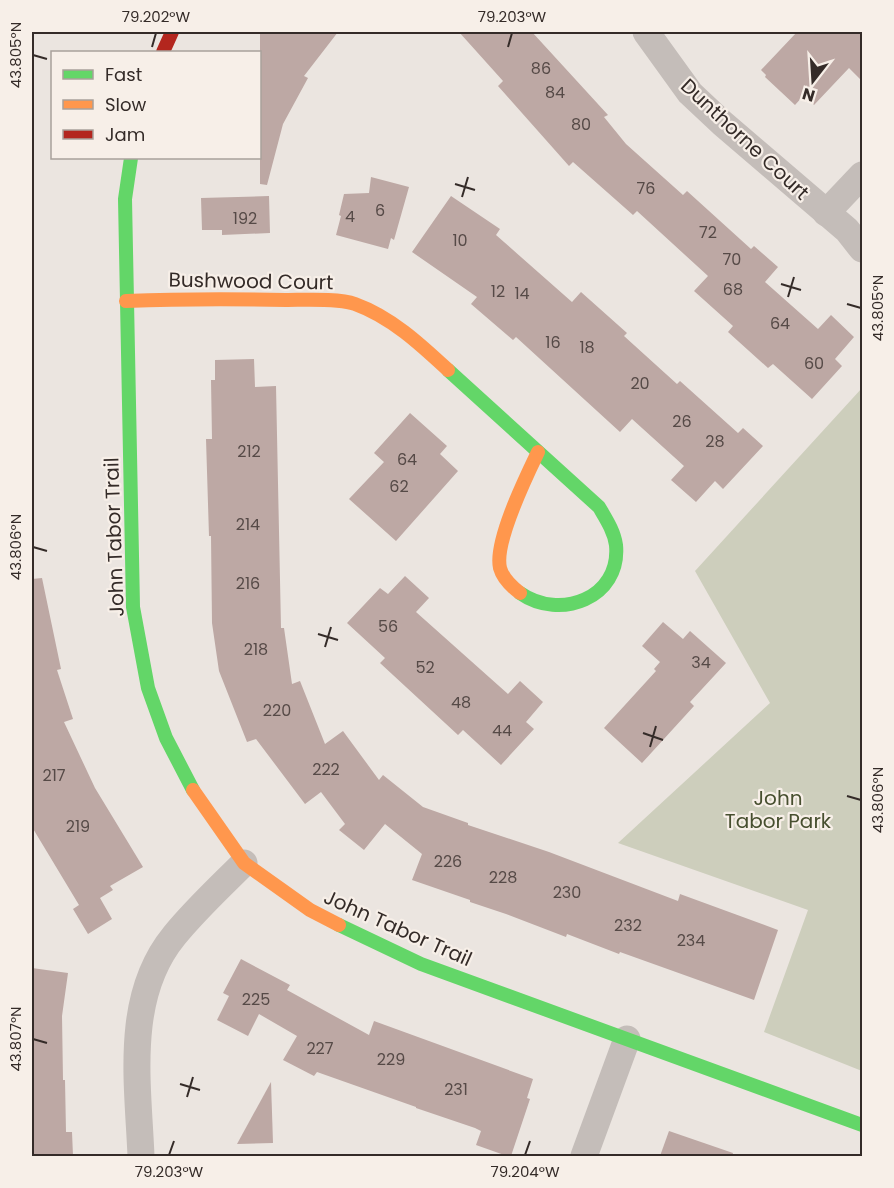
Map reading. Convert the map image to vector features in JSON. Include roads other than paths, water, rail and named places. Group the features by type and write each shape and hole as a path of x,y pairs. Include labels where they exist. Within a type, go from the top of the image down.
{"street":[{"path":"163,51 172,32"},
{"name":"Dunthorne Court","path":"646,32 690,93 847,230 862,249"},
{"name":"John Tabor Trail","path":"131,159 125,199 133,607 148,688 166,738 192,788 244,863 310,910 422,964 862,1125"},
{"name":"Dunthorne Court","path":"826,213 862,175"},
{"name":"Bushwood Court","path":"126,301 323,300 354,303 386,319 417,342 599,507 615,540 615,560 608,578 596,593 573,604 555,606 539,603 523,595 510,584 501,571 498,557 506,527 538,452"},
{"path":"141,1156 137,1063 138,1028 149,982 173,936 244,863"},
{"path":"584,1156 627,1039"}],"park label":[{"name":"John Tabor Park","path":"778,810"}]}
